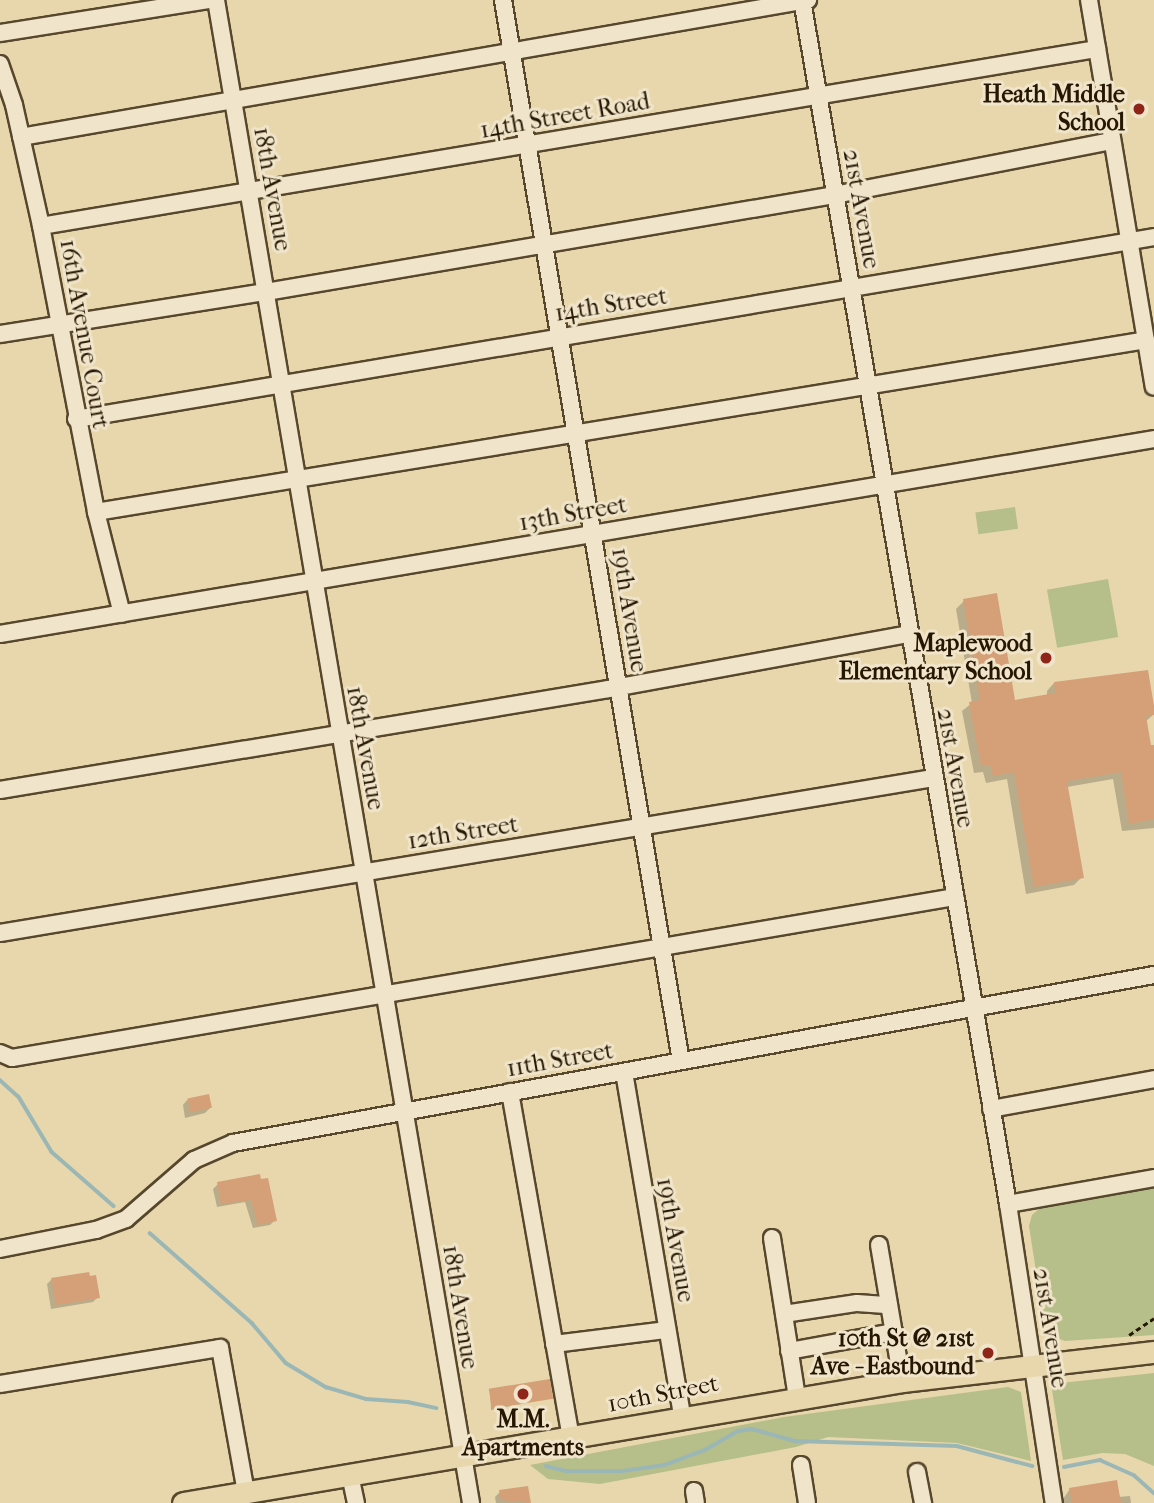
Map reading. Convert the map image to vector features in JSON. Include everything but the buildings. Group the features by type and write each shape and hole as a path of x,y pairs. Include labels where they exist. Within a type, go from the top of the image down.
{"main road":[{"name":"10th Street","path":"183,1503 571,1439 682,1416 902,1381 1154,1352"}],"street":[{"path":"0,33 208,0"},
{"name":"18th Avenue","path":"216,0 403,1111 457,1386 462,1456 471,1503"},
{"name":"19th Avenue","path":"503,0 681,1061"},
{"path":"21,137 234,102 804,0"},
{"name":"21st Avenue","path":"804,0 834,195 1008,1204 1054,1503"},
{"path":"1088,0 1154,387"},
{"name":"14th Street Road","path":"41,226 1097,50"},
{"name":"16th Avenue Court","path":"0,64 21,137 41,226 76,419 122,614"},
{"path":"0,334 266,292 834,195 1112,141"},
{"name":"14th Street","path":"76,419 1154,237"},
{"path":"96,512 867,388 1146,340"},
{"name":"13th Street","path":"0,634 1154,439"},
{"path":"0,790 619,687 909,634"},
{"name":"12th Street","path":"0,933 933,778"},
{"path":"0,1053 12,1058 955,897"},
{"name":"11th Street","path":"0,1249 96,1230 126,1219 194,1160 233,1143 1154,975"},
{"name":"19th Avenue","path":"624,1072 682,1416"},
{"path":"991,1109 1154,1079"},
{"path":"510,1092 571,1439"},
{"path":"1008,1204 1154,1178"},
{"path":"772,1238 797,1398"},
{"path":"878,1245 902,1381"},
{"path":"783,1314 857,1303 889,1305"},
{"path":"554,1344 667,1330"},
{"path":"789,1351 894,1332"},
{"path":"0,1384 220,1348 246,1492"},
{"path":"801,1465 807,1503"},
{"path":"917,1472 923,1503"},
{"path":"350,1475 356,1503"}],"path":[{"path":"1129,1335 1154,1318"}],"green space":[{"path":"1015,507 1018,529 978,534 975,513"},
{"path":"1108,579 1118,637 1057,648 1047,590"},
{"path":"1154,1188 1154,1335 1065,1341 1054,1337 1045,1329 1029,1226 1032,1215 1039,1209"},
{"path":"1154,1373 1154,1466 1125,1454 1102,1453 1063,1460 1051,1384"},
{"path":"1008,1387 1021,1392 1031,1461 957,1443 828,1437 796,1447 600,1484 548,1479 530,1465 784,1417"}],"waterway":[{"path":"0,1080 19,1097 52,1152 114,1206"},
{"path":"150,1233 252,1323 286,1363 326,1387 366,1399 408,1402 436,1408"},
{"path":"546,1466 566,1471 623,1471 665,1465 705,1450 738,1431 752,1429 795,1441 957,1446 1032,1466"},
{"path":"1064,1467 1100,1460 1134,1475 1154,1493"}],"place":[{"name":"Heath Middle School","path":"1139,109"},
{"name":"Maplewood Elementary School","path":"1046,658"},
{"name":"10th St @ 21st Ave - Eastbound","path":"988,1353"},
{"name":"M.M. Apartments","path":"523,1394"}]}
